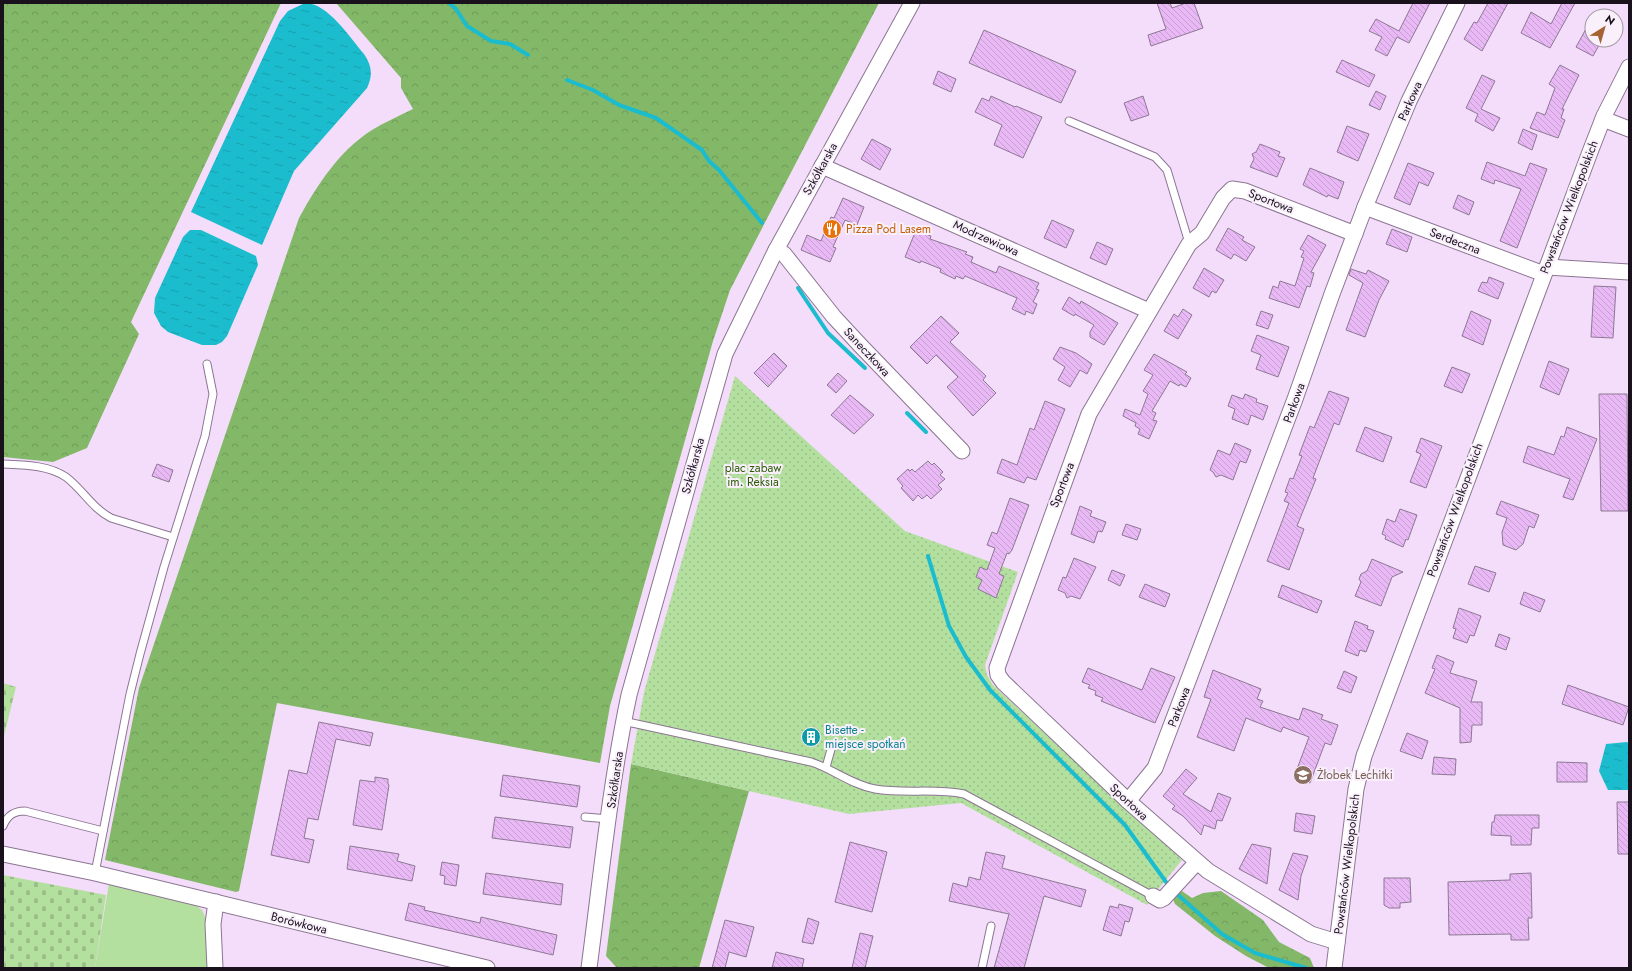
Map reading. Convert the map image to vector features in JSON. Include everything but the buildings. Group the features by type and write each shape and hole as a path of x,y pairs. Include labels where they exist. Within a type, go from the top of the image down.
{"street":[{"name":"Szkółkarska","path":"589,968 623,722 635,671 723,360 742,316 776,250 912,3"},
{"name":"Parkowa","path":"1128,801 1155,768 1295,399 1365,207 1409,101 1457,3"},
{"name":"Powstańców Wielkopolskich","path":"1334,968 1356,789 1364,756 1603,119 1629,66"},
{"path":"1603,119 1629,129"},
{"name":"Modrzewiowa","path":"822,166 1150,311"},
{"name":"Sportowa","path":"1337,942 1311,934 1222,880 1197,862 1128,801 1003,682 998,676 997,668 1089,414 1189,244 1202,233 1223,198 1232,189 1245,191 1355,234"},
{"name":"Serdeczna","path":"1365,207 1545,271 1629,272"},
{"name":"Saneczkowa","path":"776,250 784,254 834,317 860,345 962,450"},
{"name":"Borówkowa","path":"3,854 110,877 487,968"},
{"path":"1159,896 1179,882 1197,862"},
{"path":"214,968 213,924 216,902"}],"lane":[{"path":"1069,121 1155,157 1167,170 1189,244"},
{"path":"95,874 132,688 173,537 205,436 214,394 207,364"},
{"path":"3,464 31,466 57,472 73,484 96,509 103,514 111,518 173,537"},
{"path":"623,722 811,762 826,767 854,783 876,789 896,791 938,791 964,794 1159,896"},
{"path":"826,767 832,746"},
{"path":"3,826 11,814 18,811 25,811 103,831"},
{"path":"585,817 609,819"},
{"path":"982,968 991,926"}],"green space":[{"path":"3,3 281,3 131,322 139,334 87,448 53,462 3,457"},
{"path":"336,3 879,3 730,290 713,341 610,706 600,763 277,703 239,891 236,892 105,860 139,688 299,218 330,169 349,148 372,130 413,109 401,88 401,78"},
{"name":"plac zabaw im. Reksia","path":"735,376 905,531 1018,572 985,665 987,675 993,685 1182,860 1147,905 961,803 849,814 631,764 644,692"},
{"path":"3,683 16,687 3,740"},
{"path":"631,764 749,791 699,968 617,968 606,956"},
{"path":"3,875 106,895 95,968 3,968"},
{"path":"109,883 194,904 202,910 206,919 208,968 95,968"},
{"path":"1179,889 1192,898 1203,893 1221,891 1263,920 1279,942 1310,958 1314,968 1269,968 1246,956 1215,936 1175,904 1172,897"}],"water":[{"path":"305,3 322,9 338,22 367,58 371,75 367,88 294,171 262,245 191,212 280,21 288,11"},
{"path":"190,230 201,230 256,256 258,265 227,336 222,342 216,345 202,345 168,332 161,326 154,313 155,298 183,237"},
{"path":"1627,742 1629,744 1629,790 1608,790 1599,771 1606,744"}],"waterway":[{"path":"449,3 456,9 467,26 491,41 510,44 528,55"},
{"path":"567,80 593,90 619,105 656,118 702,150 709,161 719,170 762,223"},
{"path":"798,288 828,333 865,368"},
{"path":"907,413 926,432"},
{"path":"928,556 949,626 966,657 990,690 1125,825 1166,882 1177,894 1222,934 1255,953 1306,968"}],"place":[{"name":"Pizza Pod Lasem","path":"832,229"},
{"name":"Bisette - miejsce spotkań","path":"811,737"},
{"name":"Żłobek Lechitki","path":"1303,775"}]}
